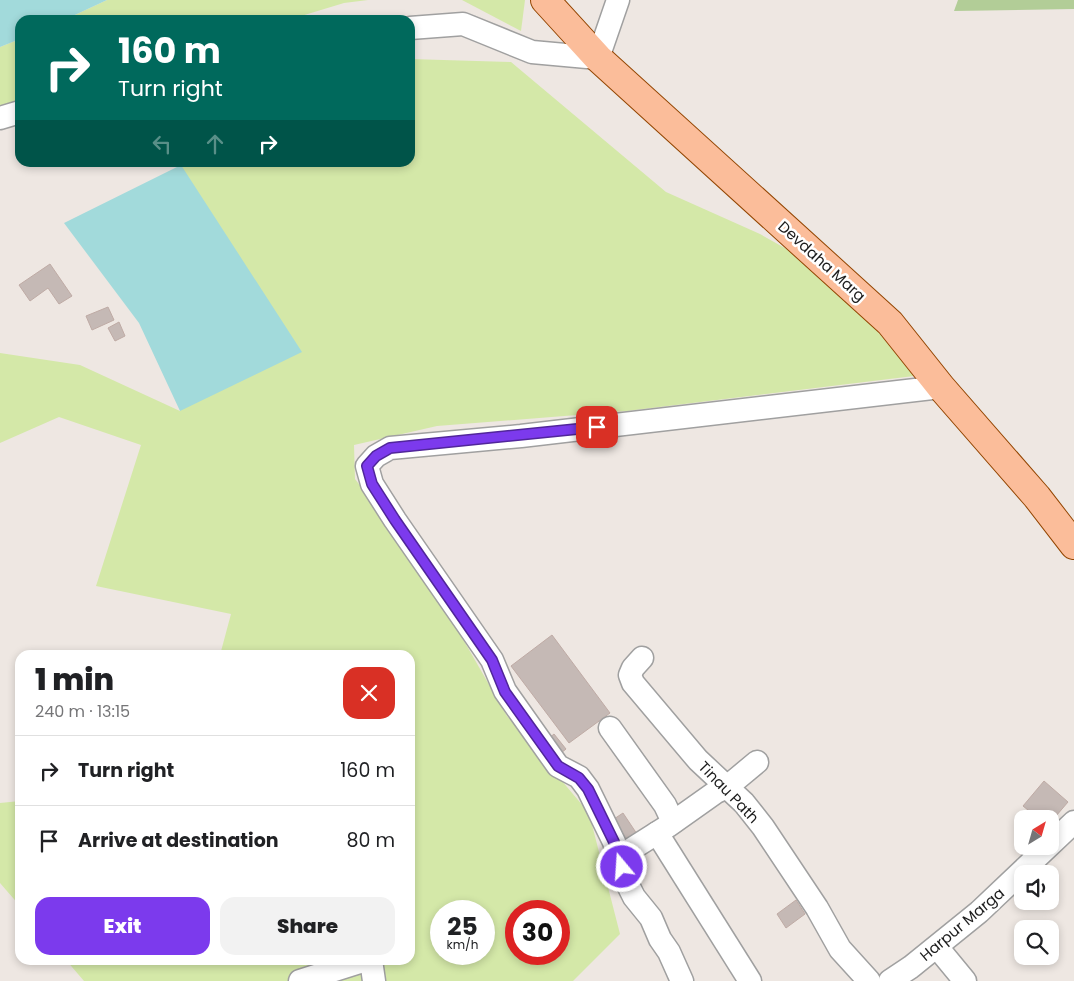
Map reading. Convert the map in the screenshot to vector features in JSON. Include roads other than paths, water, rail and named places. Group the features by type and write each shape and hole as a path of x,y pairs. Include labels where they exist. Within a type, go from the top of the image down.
{"main road":[{"name":"Devdaha Marg","path":"545,0 598,58 890,322 941,387 1037,497 1074,545"}],"street":[{"path":"415,28 463,24 532,52 598,58 618,0"},
{"path":"0,118 15,114"},
{"path":"682,981 651,918 634,896 625,879 619,856 588,789 579,778 558,766 505,692 492,660 395,520 372,484 367,466 376,456 390,448 521,436 941,387"},
{"name":"Tinau Path","path":"642,658 633,668 630,676 632,683 692,753 744,804 763,827 817,908 840,948 869,981"},
{"path":"610,728 665,805 665,828 750,981"},
{"path":"619,856 665,828 716,792 727,787 756,762"},
{"name":"Harpur Marga","path":"890,981 937,947 979,912 1074,822"},
{"path":"937,947 964,981"},
{"path":"300,981 350,965"},
{"path":"372,965 374,981"}],"water":[{"path":"0,0 107,0 75,15 15,15 15,41 0,47"},
{"path":"177,167 182,167 302,352 180,411 139,323 64,223"}]}
